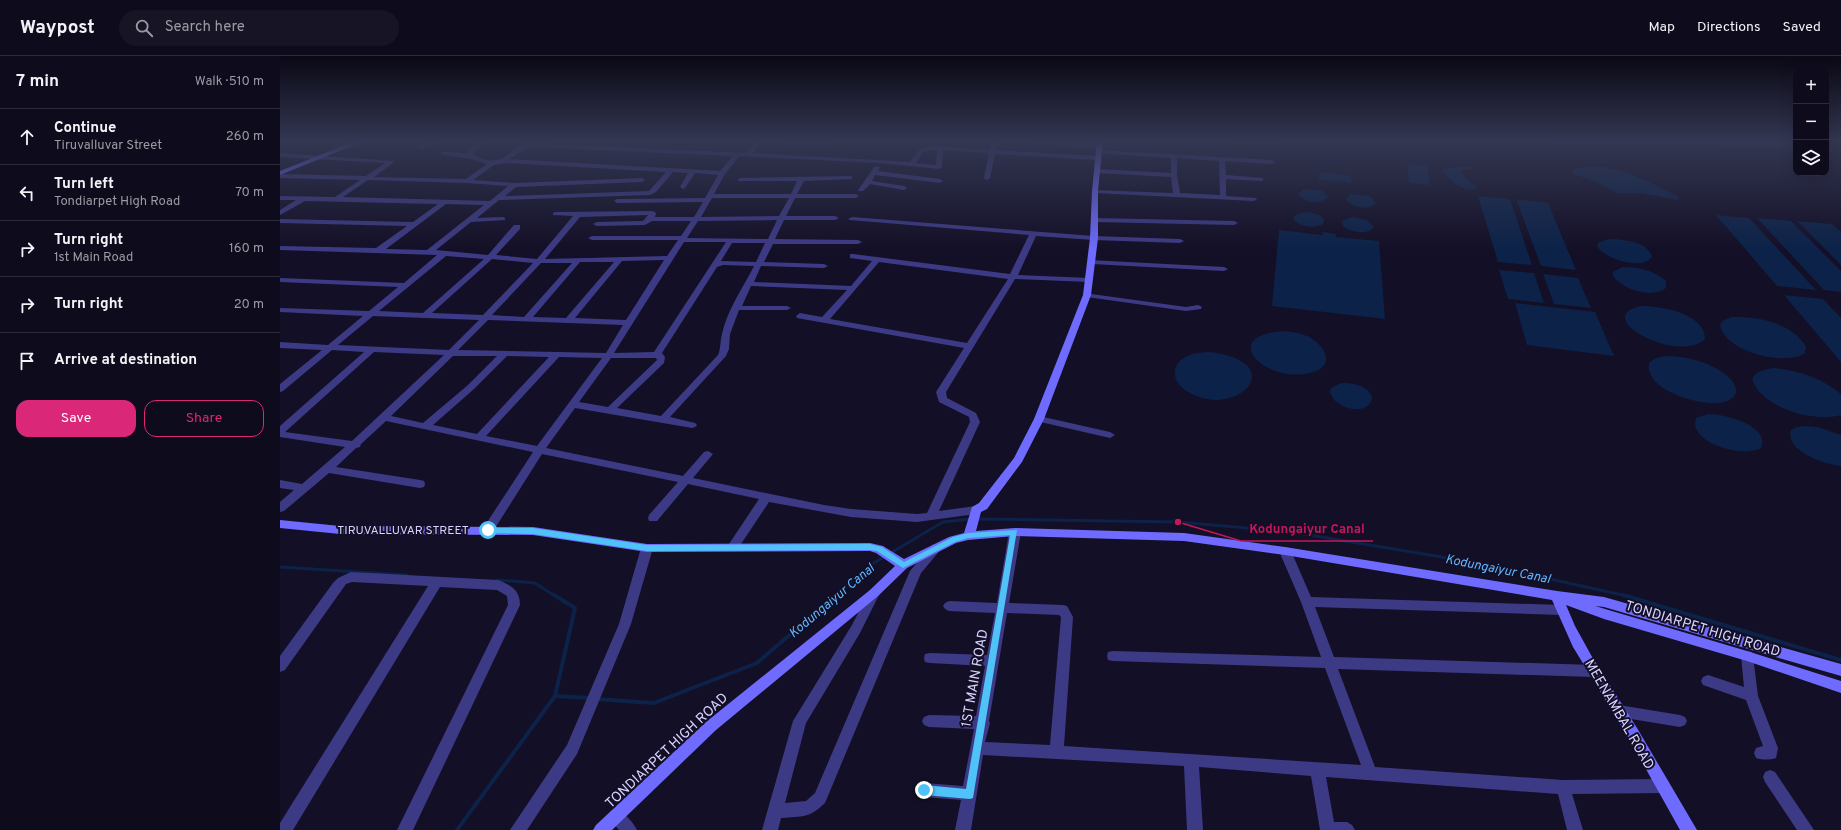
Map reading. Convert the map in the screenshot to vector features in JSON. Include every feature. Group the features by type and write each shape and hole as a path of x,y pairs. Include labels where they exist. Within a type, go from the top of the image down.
{"street":[{"path":"339,177 514,185 642,180"},
{"path":"335,200 369,177"},
{"path":"467,182 473,177"},
{"path":"498,198 653,192 665,177"},
{"path":"683,187 690,177"},
{"path":"488,530 540,449 608,356 709,198 720,177"},
{"path":"862,190 871,177"},
{"path":"912,177 940,181"},
{"path":"385,418 480,436 766,498 851,513 917,518 931,516 973,521 1018,460 1039,419 1086,294 1092,262 1096,220 1095,191 1096,177"},
{"path":"1174,177 1177,195"},
{"path":"1222,177 1223,198"},
{"path":"1224,177 1261,179"},
{"path":"663,419 720,359 725,349 726,334 737,308 802,178"},
{"path":"740,180 850,178"},
{"path":"868,182 904,188"},
{"path":"429,252 514,185"},
{"path":"1095,191 1254,199"},
{"path":"594,195 590,200 856,196"},
{"path":"280,198 491,203"},
{"path":"280,213 303,199"},
{"path":"379,250 443,203"},
{"path":"555,214 653,213 646,223 597,224"},
{"path":"280,508 356,445 385,418 484,319 539,261 579,214"},
{"path":"650,219 783,217 835,218"},
{"path":"469,220 503,219"},
{"path":"852,219 1094,238 1180,242"},
{"path":"1096,220 1234,223"},
{"path":"280,221 413,224"},
{"path":"424,316 490,257 517,227"},
{"path":"931,516 974,426 973,415 942,400 940,395 942,389 1013,277 1034,233"},
{"path":"592,238 858,242"},
{"path":"716,265 729,242 732,240"},
{"path":"281,249 429,252 539,261 670,258"},
{"path":"280,389 443,254"},
{"path":"853,256 1013,277 1089,280"},
{"path":"568,321 620,259"},
{"path":"526,320 578,260"},
{"path":"824,321 877,260"},
{"path":"1092,262 1224,269"},
{"path":"280,345 451,353 644,357 657,354 711,268 716,265 723,263 824,266"},
{"path":"280,280 406,285"},
{"path":"749,284 853,288"},
{"path":"1086,294 1186,309 1198,307"},
{"path":"737,308 787,308"},
{"path":"280,310 484,319 628,323"},
{"path":"800,316 970,346"},
{"path":"280,432 372,349"},
{"path":"426,425 471,387 505,354"},
{"path":"609,411 661,361 661,357 657,354"},
{"path":"480,436 555,356"},
{"path":"572,404 663,419 692,426"},
{"path":"1039,419 1110,435"},
{"path":"280,432 356,445"},
{"path":"653,518 708,454"},
{"path":"329,468 420,484"},
{"path":"280,484 304,488"},
{"path":"733,547 766,498"},
{"name":"TONDIARPET HIGH ROAD","path":"601,830 617,817 711,726 874,592 901,563 953,540 973,521 1014,532 1184,537 1285,551 1557,596 1604,602 1841,670"},
{"name":"TIRUVALLUVAR STREET","path":"280,524 340,530 533,531 647,548 870,547 879,549 901,563"},
{"name":"1ST MAIN ROAD","path":"963,830 983,723 1014,532"},
{"path":"518,830 572,749 626,624 647,548"},
{"path":"776,811 809,808 820,798 916,572 936,548"},
{"path":"1285,551 1307,602 1371,774"},
{"path":"280,666 342,581 352,577 362,576 436,583 498,585 510,590 514,596 514,605 405,830"},
{"path":"284,830 436,583"},
{"path":"770,830 800,721 856,628 874,592"},
{"name":"TONDIARPET HIGH ROAD","path":"1557,596 1604,614 1747,656 1841,686"},
{"name":"MEENAMBAL ROAD","path":"1557,596 1561,610 1594,670 1689,830"},
{"path":"1307,602 1561,610"},
{"path":"949,606 1063,610 1067,617 1056,753"},
{"path":"1113,656 1594,670"},
{"path":"1747,656 1751,696 1771,748 1771,753 1761,753"},
{"path":"930,658 993,661"},
{"path":"1708,681 1751,696"},
{"path":"1619,711 1680,721"},
{"path":"929,721 983,723"},
{"path":"978,748 1191,760 1563,787 1662,786"},
{"path":"1191,760 1195,830"},
{"path":"1317,769 1328,829 1347,830"},
{"path":"1770,777 1806,830"},
{"path":"1563,787 1575,830"},
{"path":"924,790 970,794"},
{"path":"617,817 629,830"}],"water":[{"path":"1319,177 1351,177 1352,183 1319,180"},
{"path":"1408,177 1429,177 1430,185 1409,183"},
{"path":"1448,177 1465,177 1478,189 1473,190 1463,188 1458,186"},
{"path":"1582,177 1638,177 1679,197 1678,200 1640,193 1617,193 1597,182"},
{"path":"1304,189 1323,191 1328,197 1325,200 1317,202 1308,201 1300,197 1298,194"},
{"path":"1351,194 1370,196 1376,203 1365,208 1352,205 1346,199"},
{"path":"1478,196 1510,199 1532,265 1498,262"},
{"path":"1516,199 1548,203 1576,270 1541,266"},
{"path":"1309,212 1319,215 1324,219 1323,224 1319,226 1308,226 1300,224 1294,220 1294,216 1300,213"},
{"path":"1716,215 1749,218 1816,290 1777,286"},
{"path":"1352,217 1367,220 1374,227 1371,230 1358,232 1343,226 1342,221"},
{"path":"1757,218 1791,221 1841,271 1841,292 1824,290"},
{"path":"1797,221 1832,224 1841,232 1841,265"},
{"path":"1279,230 1322,235 1323,232 1336,234 1336,237 1379,241 1385,319 1272,306"},
{"path":"1608,239 1627,240 1640,244 1645,247 1652,257 1641,263 1624,262 1615,259 1601,251 1597,246 1598,243"},
{"path":"1622,267 1640,269 1656,274 1666,281 1666,288 1653,293 1630,289 1613,276 1613,272"},
{"path":"1499,270 1534,273 1544,303 1508,299"},
{"path":"1543,274 1578,278 1591,308 1554,304"},
{"path":"1784,295 1823,299 1841,318 1841,362"},
{"path":"1515,303 1595,312 1614,356 1527,345"},
{"path":"1641,306 1670,310 1690,317 1698,323 1703,330 1705,339 1692,345 1676,346 1659,343 1643,336 1631,328 1625,319 1628,312"},
{"path":"1732,317 1753,318 1784,327 1793,332 1800,339 1806,347 1805,353 1796,357 1784,358 1756,354 1742,349 1731,342 1723,334 1720,324 1724,320"},
{"path":"1284,331 1299,333 1314,340 1326,356 1324,366 1310,373 1293,375 1277,372 1264,366 1255,358 1251,349 1253,341 1264,334"},
{"path":"1211,352 1236,358 1249,368 1252,378 1247,388 1236,396 1221,400 1203,398 1185,390 1180,386 1175,377 1178,363 1190,355"},
{"path":"1664,356 1696,360 1718,369 1734,383 1736,388 1735,396 1726,402 1709,403 1686,398 1663,388 1655,381 1650,373 1649,363 1654,359"},
{"path":"1773,368 1801,373 1826,383 1841,394 1841,415 1817,417 1803,415 1790,411 1766,398 1757,389 1752,379 1758,372"},
{"path":"1341,383 1355,384 1363,387 1372,397 1370,404 1358,409 1351,409 1337,402 1332,397 1330,391 1331,388"},
{"path":"1708,414 1724,416 1744,422 1752,427 1759,433 1762,440 1761,448 1752,451 1730,450 1708,441 1695,427 1696,418"},
{"path":"1797,427 1818,427 1841,435 1841,466 1826,463 1808,456 1794,444 1791,438 1791,430"}],"waterway":[{"name":"Kodungaiyur Canal","path":"835,596 872,564 943,522 971,519"},
{"name":"Kodungaiyur Canal","path":"976,519 1178,522 1291,532 1478,563 1624,595"},
{"path":"280,567 407,575"},
{"path":"497,580 535,583 555,596"},
{"path":"554,595 575,608 555,696"},
{"name":"Kodungaiyur Canal","path":"596,699 654,703 757,663 836,595"},
{"name":"Kodungaiyur Canal","path":"1624,595 1841,660"},
{"path":"457,830 555,696"},
{"name":"Kodungaiyur Canal","path":"555,696 591,698"}],"place":[{"name":"Kodungaiyur Canal","path":"1178,522"}],"route":[{"path":"488,530 533,531 647,548 870,547 879,549 903,565 953,540 968,536 1014,532 970,794 924,790"}]}
